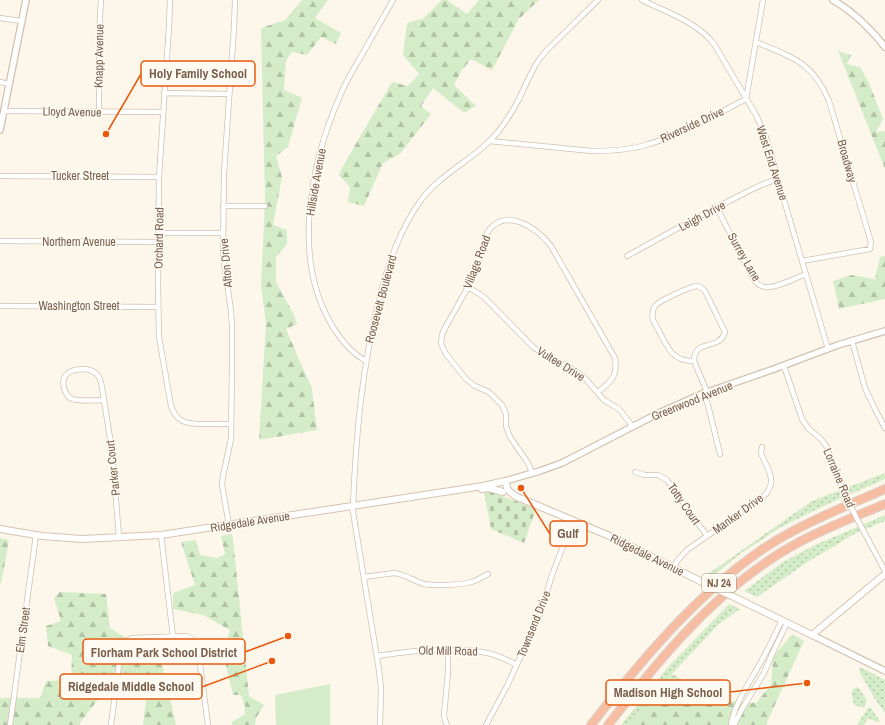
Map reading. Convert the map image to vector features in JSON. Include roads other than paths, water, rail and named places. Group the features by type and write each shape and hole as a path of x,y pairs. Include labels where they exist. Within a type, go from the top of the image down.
{"highway":[{"name":"NJ 24","path":"591,725 663,639 702,598 738,567 784,536 836,510 885,489"},
{"name":"NJ 24","path":"608,725 666,654 706,612 747,576 768,561 797,544 842,522 885,504"}],"main road":[{"name":"Ridgedale Avenue","path":"0,529 36,535 82,539 161,535 502,482"},
{"path":"502,482 500,488 503,492"},
{"path":"502,482 515,496"},
{"name":"Ridgedale Avenue","path":"477,487 482,489 489,488 503,492 512,497 515,496 612,537 812,635"},
{"path":"812,635 885,572"}],"street":[{"path":"0,130 26,0"},
{"name":"Knapp Avenue","path":"99,112 99,33 101,0"},
{"name":"Orchard Road","path":"170,0 160,177 158,242 159,337 171,406 176,415 182,421 191,424 231,424"},
{"name":"Afton Drive","path":"229,525 222,484 230,444 232,326 223,256 223,206 235,0"},
{"name":"Hillside Avenue","path":"366,361 353,352 340,338 327,317 318,296 310,262 310,206 325,134 346,83 393,0"},
{"name":"Roosevelt Boulevard","path":"353,506 361,399 369,343 385,276 394,248 406,223 430,188 446,174 489,142 513,110 530,75 543,55 598,0"},
{"name":"West End Avenue","path":"642,0 693,25 704,33 714,44 756,115 766,137 828,349"},
{"path":"746,99 763,0"},
{"path":"833,0 858,18 885,47"},
{"path":"0,18 21,21"},
{"name":"Broadway","path":"756,42 791,56 810,70 822,85 829,101 871,242 870,249 802,261"},
{"path":"0,82 9,84"},
{"path":"164,93 229,94"},
{"name":"Riverside Drive","path":"489,142 592,151 633,148 679,134 746,99"},
{"name":"Lloyd Avenue","path":"4,111 163,112"},
{"name":"Tucker Street","path":"0,176 160,177"},
{"name":"Leigh Drive","path":"627,256 757,187 778,179"},
{"path":"223,206 265,206"},
{"name":"Surrey Lane","path":"717,208 754,280 757,283 763,287 772,287 806,274"},
{"name":"Village Road","path":"532,474 528,463 508,433 506,426 506,414 502,405 489,392 475,386 466,379 446,354 441,340 444,331 475,271 486,235 496,223 504,220 515,221 527,226 543,236 551,246 615,358 615,370 610,383 598,392"},
{"path":"159,233 223,233"},
{"name":"Northern Avenue","path":"0,241 158,242"},
{"path":"694,361 686,360 670,351 653,320 652,314 654,308 659,303 688,288 696,286 705,291 725,332 718,342 705,345 697,351 694,361 706,393 720,454"},
{"name":"Vultee Drive","path":"468,287 484,297 532,347 576,371 587,380 604,400 619,409 633,427"},
{"name":"Washington Street","path":"0,306 158,307"},
{"name":"Greenwood Avenue","path":"502,482 532,474 562,462 659,413 706,393 828,349 885,331"},
{"path":"852,341 865,388 885,428"},
{"name":"Lorraine Road","path":"784,366 802,419 808,428 821,439 827,447 844,494 885,572"},
{"name":"Parker Court","path":"104,400 76,400 70,398 66,394 65,390 65,377 68,373 86,369 94,371 100,378 104,400 112,451 119,537"},
{"name":"Manker Drive","path":"674,568 677,560 686,550 763,497 769,490 771,476 762,455 762,447"},
{"name":"Totty Court","path":"635,472 645,475 654,474 668,480 707,536"},
{"path":"353,506 377,656 380,682 380,725"},
{"name":"Townsend Drive","path":"486,725 507,686 540,614 552,575 575,521"},
{"name":"Elm Street","path":"10,725 36,535"},
{"path":"161,535 173,637"},
{"path":"364,577 394,573 429,585 463,584 479,580 488,574"},
{"path":"733,725 764,673 785,621"},
{"path":"733,725 733,716 741,697 785,621"},
{"name":"Ridgedale Avenue","path":"812,635 885,671"},
{"path":"111,725 123,643 133,638 173,637 190,637 198,649 208,725"},
{"name":"Old Mill Road","path":"377,656 418,650 480,651 502,657 517,665"},
{"path":"447,725 444,715 448,672 448,650"}],"place":[{"name":"Holy Family School","path":"106,134"},
{"name":"Gulf","path":"521,488"},
{"name":"Florham Park School District","path":"288,636"},
{"name":"Ridgedale Middle School","path":"272,661"},
{"name":"Madison High School","path":"807,683"}]}
